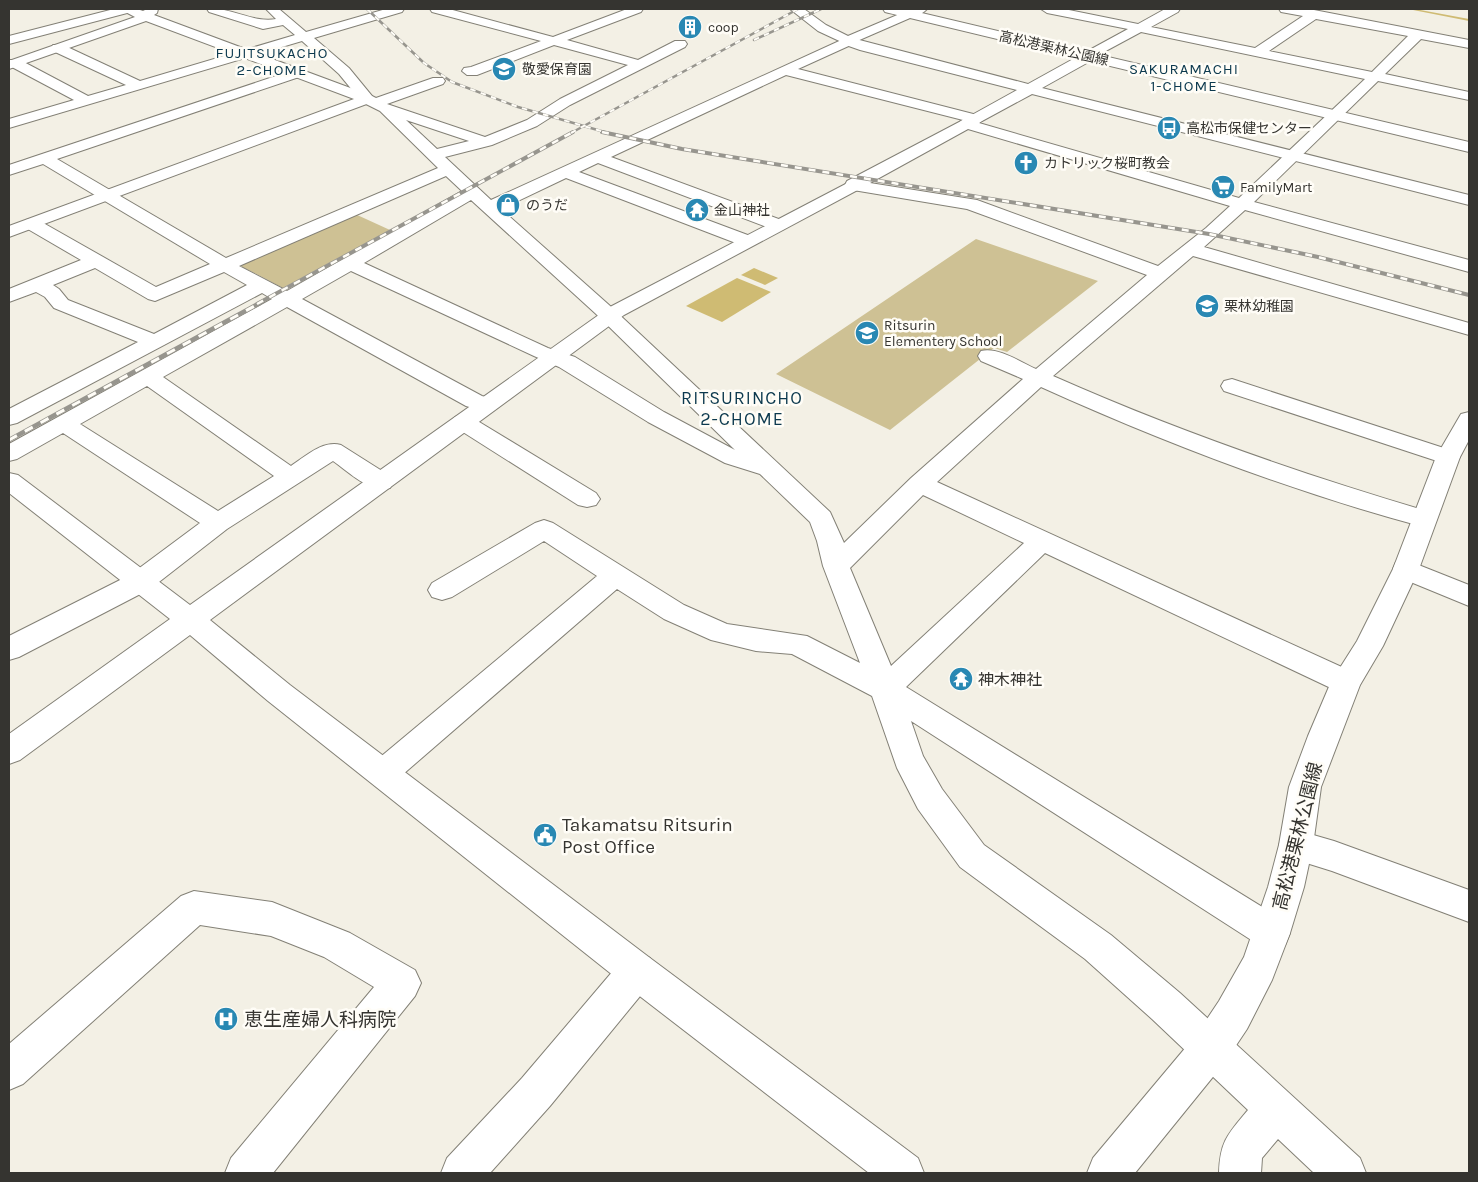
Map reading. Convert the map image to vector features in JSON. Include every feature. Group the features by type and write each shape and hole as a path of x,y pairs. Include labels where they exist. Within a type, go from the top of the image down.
{"street":[{"path":"9,40 126,9 149,12 245,54 486,142"},
{"path":"213,9 263,25 285,21"},
{"path":"272,9 345,73 609,316 821,518 830,541 836,566 885,689 908,758 930,799 972,856 1098,947 1211,1048 1345,1173"},
{"path":"354,9 363,19"},
{"path":"9,124 398,9"},
{"path":"436,9 639,64"},
{"path":"469,71 480,70 638,9"},
{"path":"796,9 822,28 865,47 1469,200"},
{"name":"高松港栗林公園線","path":"889,9 915,11 1089,56 1469,147"},
{"path":"1048,9 1469,96"},
{"path":"9,751 627,304 971,122 1028,88 1174,9"},
{"path":"1285,9 1469,44"},
{"path":"596,11 619,17"},
{"path":"9,454 350,264 481,200 564,172 915,11"},
{"path":"12,64 138,20 149,12"},
{"path":"1258,52 1314,14"},
{"path":"836,566 920,484 1038,378 1242,204 1418,34"},
{"path":"32,224 155,296 226,266 442,162 532,123 565,102 680,44"},
{"path":"58,48 138,85"},
{"path":"12,64 86,101"},
{"path":"784,70 971,122 1242,204 1469,266"},
{"path":"9,170 297,73"},
{"path":"319,81 345,73"},
{"path":"9,232 438,81"},
{"path":"17,153 39,159 107,196 226,266 288,298 474,401 486,405"},
{"path":"596,157 778,224"},
{"path":"564,172 747,242"},
{"path":"856,183 971,204 1160,273"},
{"path":"1190,249 1469,328"},
{"path":"9,296 96,261"},
{"path":"350,264 540,352 567,362 656,417 725,454 769,469"},
{"path":"37,284 52,293 61,304 156,342"},
{"path":"9,418 263,285"},
{"path":"989,356 1122,415 1231,456 1338,493 1424,519"},
{"path":"148,377 291,477"},
{"path":"1232,386 1448,457"},
{"name":"高松港栗林公園線","path":"1108,1173 1211,1048 1246,992 1272,933 1296,845 1305,787 1346,682 1368,646 1406,569 1448,457 1469,420"},
{"path":"463,422 587,499"},
{"path":"65,424 218,523"},
{"path":"9,649 140,582 218,523 334,450 381,482"},
{"path":"9,480 191,620 279,693 903,1173"},
{"path":"920,484 1041,542 1346,682"},
{"path":"442,590 544,529 674,612 721,634 797,644 885,689 1272,933"},
{"path":"885,689 1041,542"},
{"path":"1406,569 1469,596"},
{"path":"383,773 616,575"},
{"path":"1296,845 1334,856 1469,906"},
{"path":"9,1070 194,908 272,919 337,945 402,983 246,1173"},
{"path":"462,1173 536,1092 637,970"},
{"path":"1240,1173 1241,1151 1276,1108"}],"shaded area":[{"path":"355,214 390,230 283,288 237,264"},
{"path":"976,239 1098,281 1007,352 994,348 890,430 776,374"},
{"path":"754,268 778,278 765,285 741,275"},
{"path":"737,278 771,292 722,322 686,306"}],"waterway":[{"path":"1410,9 1469,20"}],"railway":[{"path":"367,9 424,63 452,82 518,107 584,126"},
{"path":"584,126 798,9"},
{"path":"754,40 821,9"},
{"path":"571,133 584,126"},
{"path":"584,126 608,133"},
{"path":"257,304 573,132"},
{"path":"602,132 682,149 1209,234 1318,257 1469,295"},
{"path":"9,440 260,303"}],"place":[{"name":"coop","path":"690,27"},
{"name":"敬愛保育園","path":"504,69"},
{"name":"高松市保健センター","path":"1169,128"},
{"name":"カトリック桜町教会","path":"1026,163"},
{"name":"FamilyMart","path":"1223,187"},
{"name":"のうだ","path":"508,205"},
{"name":"金山神社","path":"697,210"},
{"name":"栗林幼稚園","path":"1207,306"},
{"name":"Ritsurin Elementery School","path":"867,333"},
{"name":"神木神社","path":"961,679"},
{"name":"Takamatsu Ritsurin Post Office","path":"545,835"},
{"name":"恵生産婦人科病院","path":"226,1019"}],"district":[{"name":"FUJITSUKACHO 2-CHOME","path":"272,62"},
{"name":"SAKURAMACHI 1-CHOME","path":"1184,78"},
{"name":"RITSURINCHO 2-CHOME","path":"742,408"}]}
